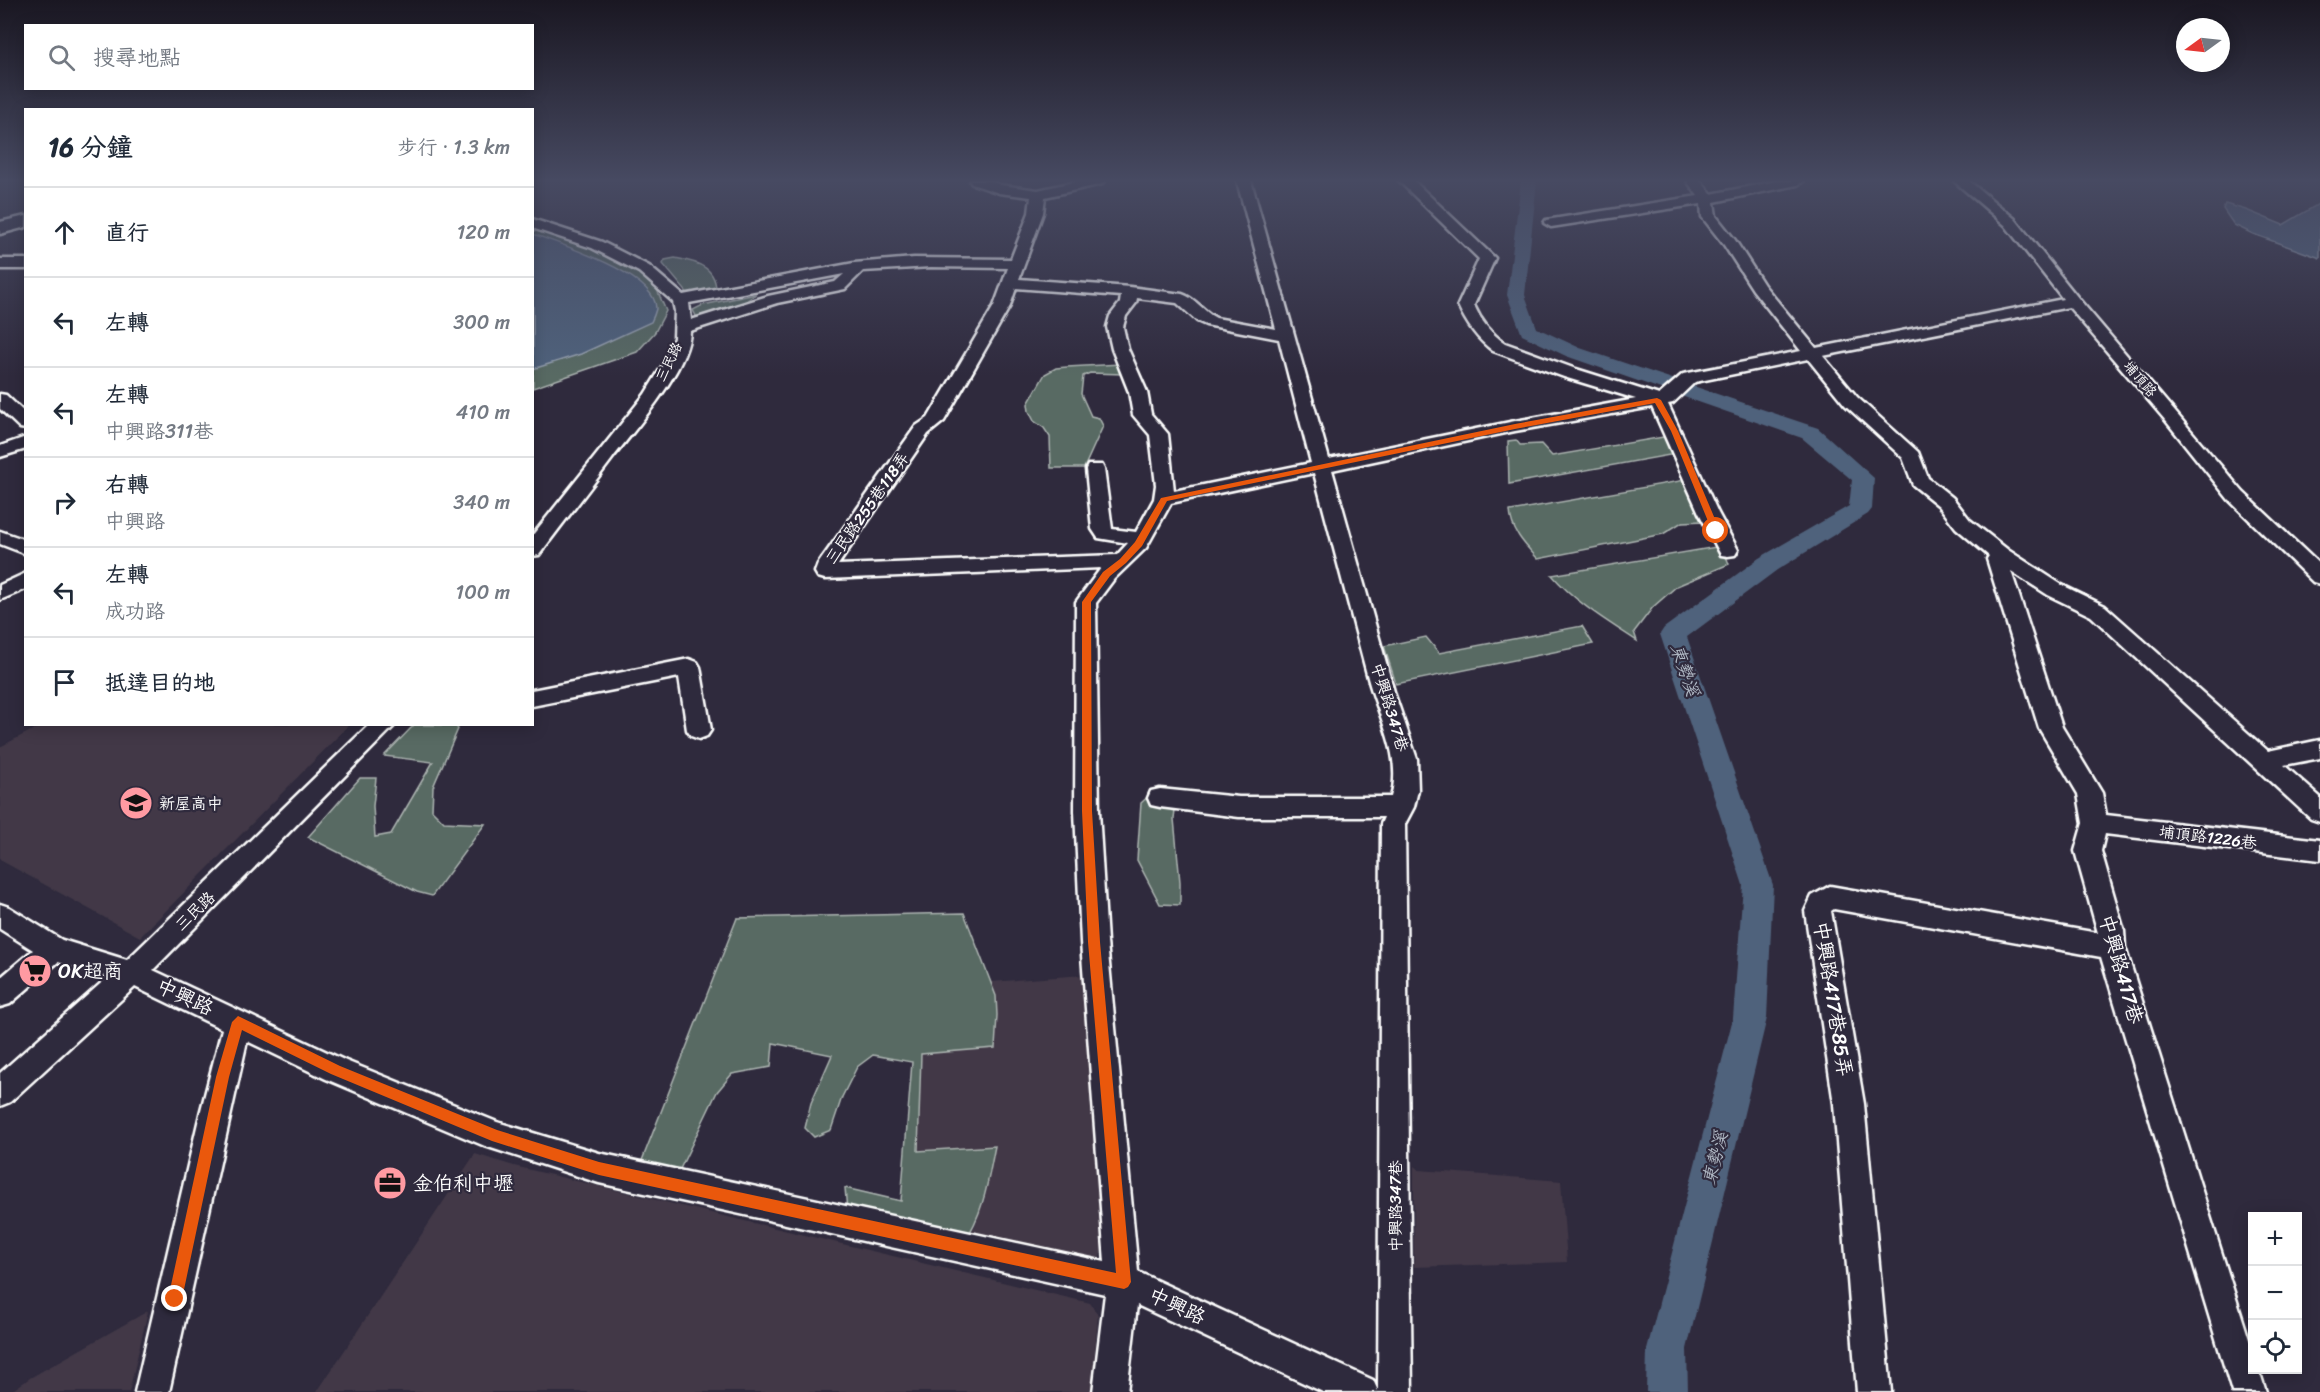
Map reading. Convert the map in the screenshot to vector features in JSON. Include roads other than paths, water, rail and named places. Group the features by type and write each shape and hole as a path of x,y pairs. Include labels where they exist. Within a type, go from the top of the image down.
{"street":[{"path":"599,246 655,276 680,300 819,272 878,265 959,262 1017,264"},
{"path":"1024,246 1010,283 1130,292 1182,299 1203,318 1212,322 1287,336"},
{"name":"中興路347巷","path":"1262,246 1384,695 1403,747 1408,790 1393,824 1395,1392"},
{"path":"1473,246 1486,258 1466,305 1473,320 1489,340 1499,347 1570,373 1662,400"},
{"path":"1732,246 1758,287 1813,355 1866,417 1911,456 1920,481 1946,502 1963,524 2001,555 2055,590 2098,611 2320,813"},
{"name":"埔頂路","path":"2029,246 2073,302 2247,508 2320,578"},
{"path":"0,264 24,264"},
{"path":"683,328 774,299 840,286 857,268"},
{"name":"三民路255巷118弄","path":"1010,283 1002,306 935,421 922,430 825,572 1123,561"},
{"path":"1110,1392 1124,1282 1094,942 1087,811 1086,602 1107,574 1123,561 1141,539 1164,499 1165,485 1159,434 1142,415 1138,392 1120,349 1115,327 1118,316 1128,303 1130,292"},
{"name":"三民路","path":"534,547 652,396 672,363 682,338 683,311 680,300"},
{"path":"1164,499 1323,465 1662,400 1687,380 1722,371 1813,355 2073,302"},
{"path":"0,399 24,422"},
{"path":"1662,400 1716,531 1728,550"},
{"path":"0,452 24,443"},
{"path":"1095,470 1102,529 1105,534 1141,539"},
{"path":"0,537 24,547"},
{"name":"中興路417巷","path":"2001,555 1997,559 2051,728 2090,794 2095,824 2088,851 2097,888 2112,931 2112,947 2249,1392"},
{"path":"0,593 24,581"},
{"path":"534,698 689,667 699,730"},
{"name":"三民路","path":"0,1092 132,973 383,726"},
{"path":"2261,761 2320,749"},
{"path":"1160,798 1239,807 1402,807"},
{"name":"埔頂路1226巷","path":"2095,824 2320,850"},
{"name":"中興路417巷85弄","path":"1874,1392 1849,1104 1818,911 1821,904 1830,897 2112,947"},
{"name":"中興路","path":"0,915 54,949 132,973 336,1070 496,1136 599,1168 1124,1282 1361,1392"},
{"path":"0,995 54,949"},
{"path":"152,1392 175,1299 223,1077 238,1022"}],"water":[{"path":"534,246 565,246 584,253 624,273 641,284 652,296 656,309 651,322 581,354 534,369"},
{"path":"2286,246 2320,246 2320,258"}],"waterway":[{"name":"東勢溪","path":"1522,246 1516,295 1529,331 1573,352 1810,433 1863,478 1860,509 1768,564 1673,634 1758,885 1750,1018 1667,1349 1667,1392"}],"place":[{"name":"新屋高中","path":"136,803"},
{"name":"OK超商","path":"35,971"},
{"name":"金伯利中壢","path":"390,1183"}]}
